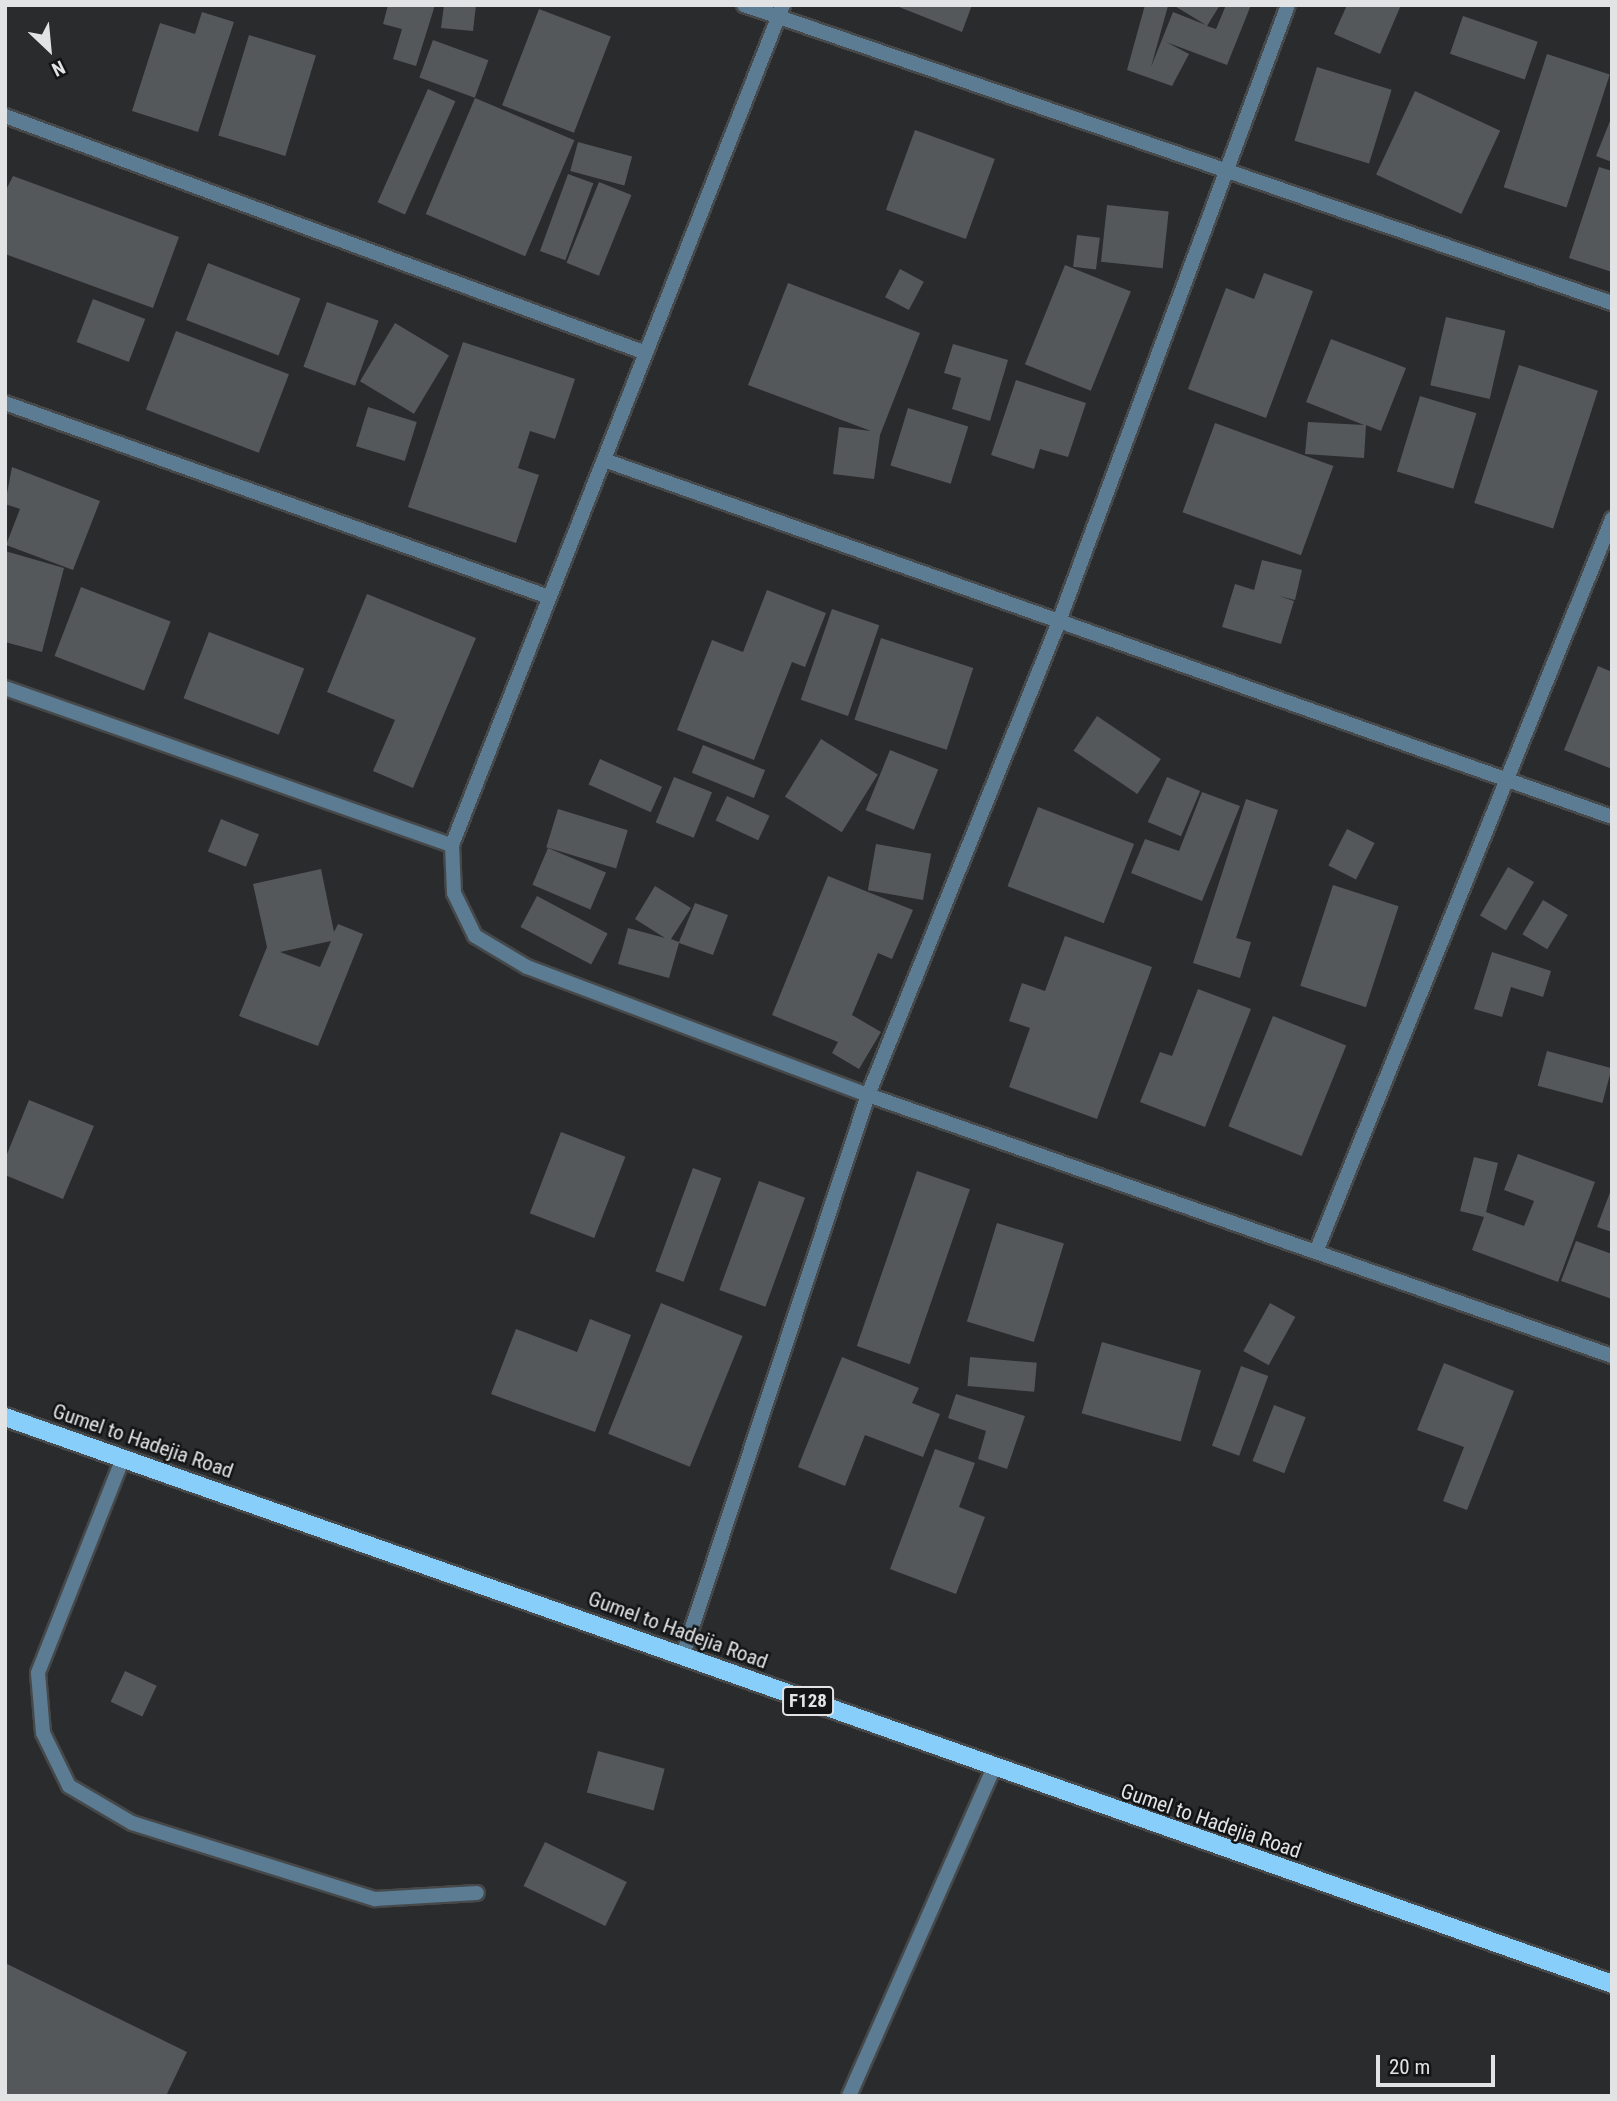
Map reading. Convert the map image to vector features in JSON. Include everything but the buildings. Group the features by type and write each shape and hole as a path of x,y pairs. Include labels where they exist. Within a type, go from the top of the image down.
{"main road":[{"name":"Gumel to Hadejia Road","path":"5,1417 683,1655 993,1769 1612,1984"}],"street":[{"path":"744,5 780,11 1226,172 1612,303"},
{"path":"683,1655 868,1095 1058,624 1288,5"},
{"path":"780,11 452,845 454,893 475,936 527,967 868,1095 1612,1356"},
{"path":"5,116 646,353"},
{"path":"5,403 549,597"},
{"path":"604,460 1058,624 1612,817"},
{"path":"1316,1252 1612,519"},
{"path":"5,688 452,845"},
{"path":"123,1458 38,1673 43,1733 69,1786 132,1823 375,1899 477,1893"},
{"path":"849,2096 993,1769"}]}
